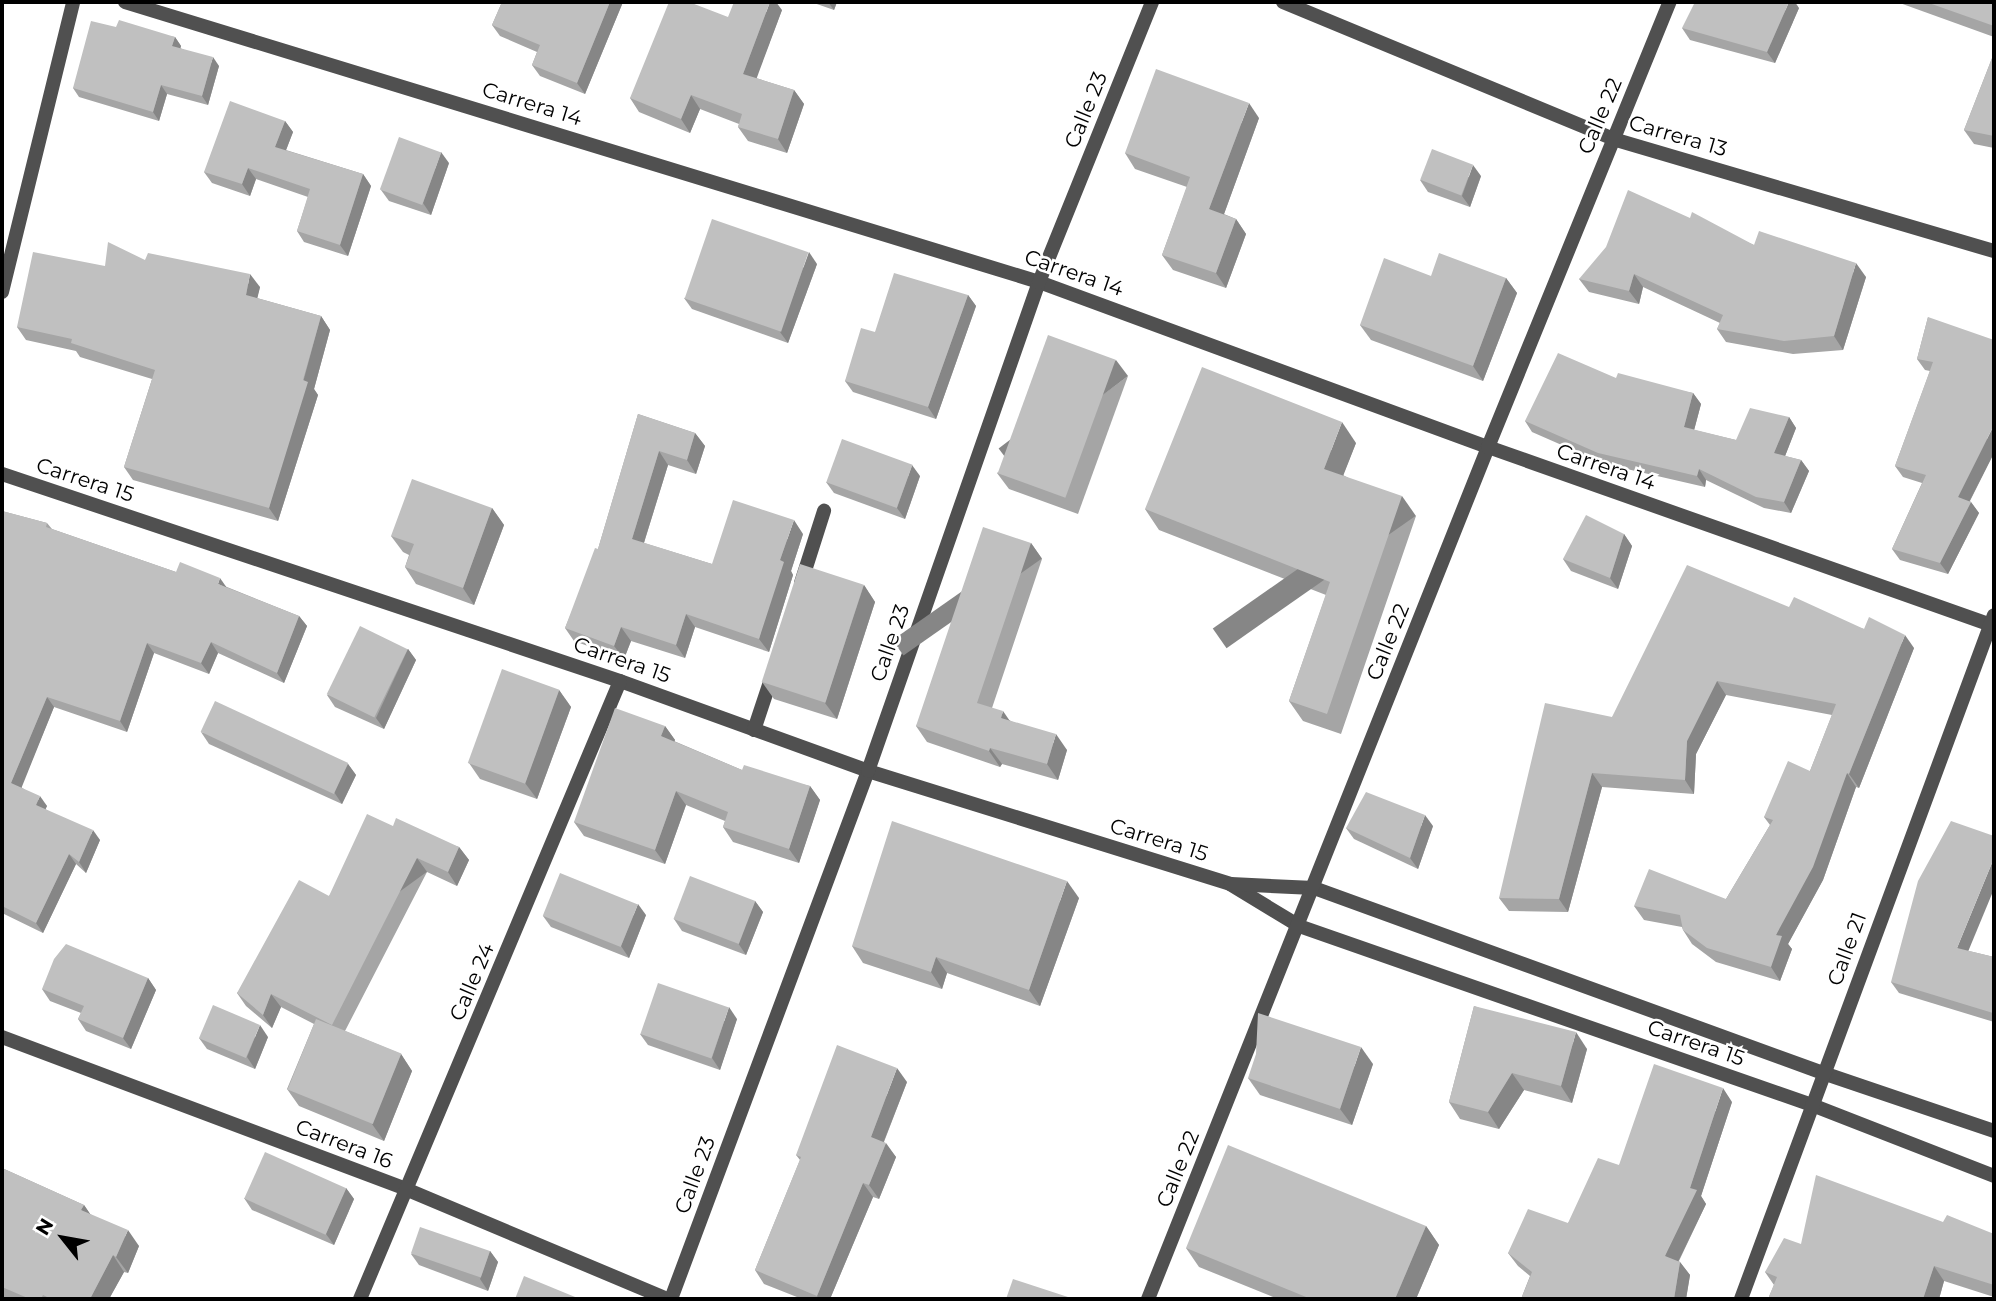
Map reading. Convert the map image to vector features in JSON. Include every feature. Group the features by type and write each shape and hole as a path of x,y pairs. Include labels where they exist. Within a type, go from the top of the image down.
{"street":[{"path":"2,292 73,2"},
{"name":"Carrera 14","path":"125,2 1039,282 1488,447 1993,622"},
{"name":"Calle 23","path":"669,1299 868,771 1039,282 1152,2"},
{"name":"Carrera 13","path":"1283,2 1613,139 1994,251"},
{"name":"Calle 22","path":"1148,1299 1488,447 1670,2"},
{"name":"Carrera 15","path":"2,474 620,681 868,771 1230,884 1299,926 1812,1105 1994,1176"},
{"path":"795,601 824,511"},
{"name":"Calle 21","path":"1741,1299 1993,622"},
{"path":"754,730 779,653"},
{"name":"Calle 24","path":"360,1299 620,681"},
{"name":"Carrera 15","path":"1230,884 1314,888 1823,1073 1994,1131"},
{"name":"Carrera 16","path":"2,1037 408,1190 669,1299"}],"building":[{"path":"502,2 610,2 577,83 532,65 540,45 492,25"},
{"path":"669,2 689,2 728,17 734,2 770,2 743,74 794,90 778,139 738,127 742,114 691,95 681,119 630,98"},
{"path":"1695,2 1789,2 1767,52 1682,28"},
{"path":"1926,2 1994,2 1994,26"},
{"path":"119,20 175,37 172,46 213,57 202,96 161,85 153,112 73,88 91,21 116,27"},
{"path":"1994,53 1994,136 1964,130"},
{"path":"1156,69 1249,103 1209,209 1236,219 1216,273 1162,255 1190,177 1125,153"},
{"path":"230,101 285,121 275,147 363,174 340,245 297,231 310,189 248,168 242,184 204,172"},
{"path":"399,137 441,152 422,205 380,190"},
{"path":"1432,149 1473,165 1461,196 1420,180"},
{"path":"1628,190 1690,218 1692,212 1754,245 1759,231 1856,263 1834,336 1784,341 1717,329 1723,315 1634,274 1629,291 1579,279 1606,247"},
{"path":"712,219 808,252 781,332 685,298"},
{"path":"108,242 145,260 148,253 250,274 246,295 321,316 303,380 308,382 269,508 124,467 155,370 71,343 72,339 17,327 33,252 105,266"},
{"path":"1439,253 1506,278 1473,366 1360,325 1384,258 1431,276"},
{"path":"894,273 968,295 928,407 845,381 861,328 875,332"},
{"path":"1928,317 1994,340 1994,425 1958,497 1971,502 1940,563 1892,549 1926,475 1895,466 1933,362 1917,359"},
{"path":"1048,335 1116,360 1065,498 998,473"},
{"path":"1558,353 1616,378 1618,373 1693,393 1684,427 1736,440 1750,408 1789,417 1774,453 1801,460 1784,502 1756,497 1699,469 1697,476 1598,453 1525,421"},
{"path":"1202,367 1342,422 1324,469 1402,496 1327,714 1289,701 1330,582 1145,509"},
{"path":"638,414 695,433 687,460 659,451 632,539 712,564 733,500 794,520 780,560 784,562 759,639 686,614 676,645 621,627 614,646 565,628 595,548 598,549"},
{"path":"842,439 912,465 897,508 826,482"},
{"path":"412,479 492,508 463,588 405,567 414,544 391,536"},
{"path":"2,511 47,523 46,527 176,572 180,562 220,578 218,584 299,616 277,673 211,642 201,663 147,643 120,721 47,697 11,783 40,796 36,805 93,830 79,862 69,854 36,923 2,906"},
{"path":"1586,515 1624,534 1610,578 1563,559"},
{"path":"983,527 1031,543 977,703 1003,711 1001,718 1056,734 1047,764 990,748 989,751 916,726"},
{"path":"800,564 864,585 825,703 762,682"},
{"path":"1687,565 1789,607 1794,597 1864,629 1869,617 1905,635 1849,774 1847,773 1813,867 1776,935 1782,936 1771,967 1707,948 1683,930 1680,915 1634,906 1649,869 1726,899 1773,820 1764,817 1788,761 1810,771 1836,704 1717,681 1687,741 1685,780 1592,773 1559,899 1499,898 1545,703 1612,717"},
{"path":"360,626 408,649 374,718 327,694"},
{"path":"502,669 559,690 525,784 468,763"},
{"path":"215,701 348,763 334,794 201,732"},
{"path":"615,708 665,726 661,736 742,770 744,765 810,786 789,849 723,827 728,812 676,791 655,850 574,822"},
{"path":"1366,792 1425,815 1410,858 1346,828"},
{"path":"367,814 393,826 396,818 459,847 448,872 417,858 332,1025 271,994 263,1015 237,993 299,880 329,896"},
{"path":"892,821 1067,881 1029,990 936,957 931,972 852,946"},
{"path":"1951,821 1994,836 1994,858 1957,948 1994,957 1993,1013 1891,982 1918,881"},
{"path":"560,873 638,904 621,947 543,916"},
{"path":"690,876 755,901 739,944 674,919"},
{"path":"66,944 148,978 123,1038 78,1019 84,1006 42,989 54,959"},
{"path":"658,983 729,1007 711,1058 640,1034"},
{"path":"213,1005 260,1025 246,1058 199,1038"},
{"path":"1474,1006 1576,1032 1561,1086 1512,1073 1488,1112 1449,1102"},
{"path":"1258,1013 1361,1047 1340,1109 1248,1078 1256,1054"},
{"path":"316,1019 401,1053 373,1124 288,1089"},
{"path":"837,1045 897,1068 871,1137 886,1143 869,1185 863,1183 817,1296 755,1270 801,1157 796,1155"},
{"path":"1654,1064 1723,1088 1690,1188 1697,1190 1665,1256 1680,1262 1674,1299 1521,1299 1532,1272 1508,1253 1528,1209 1568,1223 1598,1158 1619,1165"},
{"path":"1228,1145 1426,1226 1395,1299 1311,1299 1186,1248"},
{"path":"265,1152 346,1188 326,1235 244,1199"},
{"path":"2,1168 84,1205 81,1210 128,1230 116,1257 113,1255 90,1299 51,1299 43,1295 41,1299 30,1299 2,1287"},
{"path":"1816,1175 1943,1222 1947,1215 1994,1234 1994,1285 1934,1266 1923,1299 1768,1299 1777,1277 1765,1272 1784,1238 1801,1244"},
{"path":"420,1227 490,1251 481,1278 411,1253"},
{"path":"524,1276 580,1299 515,1299"},
{"path":"1013,1279 1071,1298 1071,1299 1006,1299"}]}
